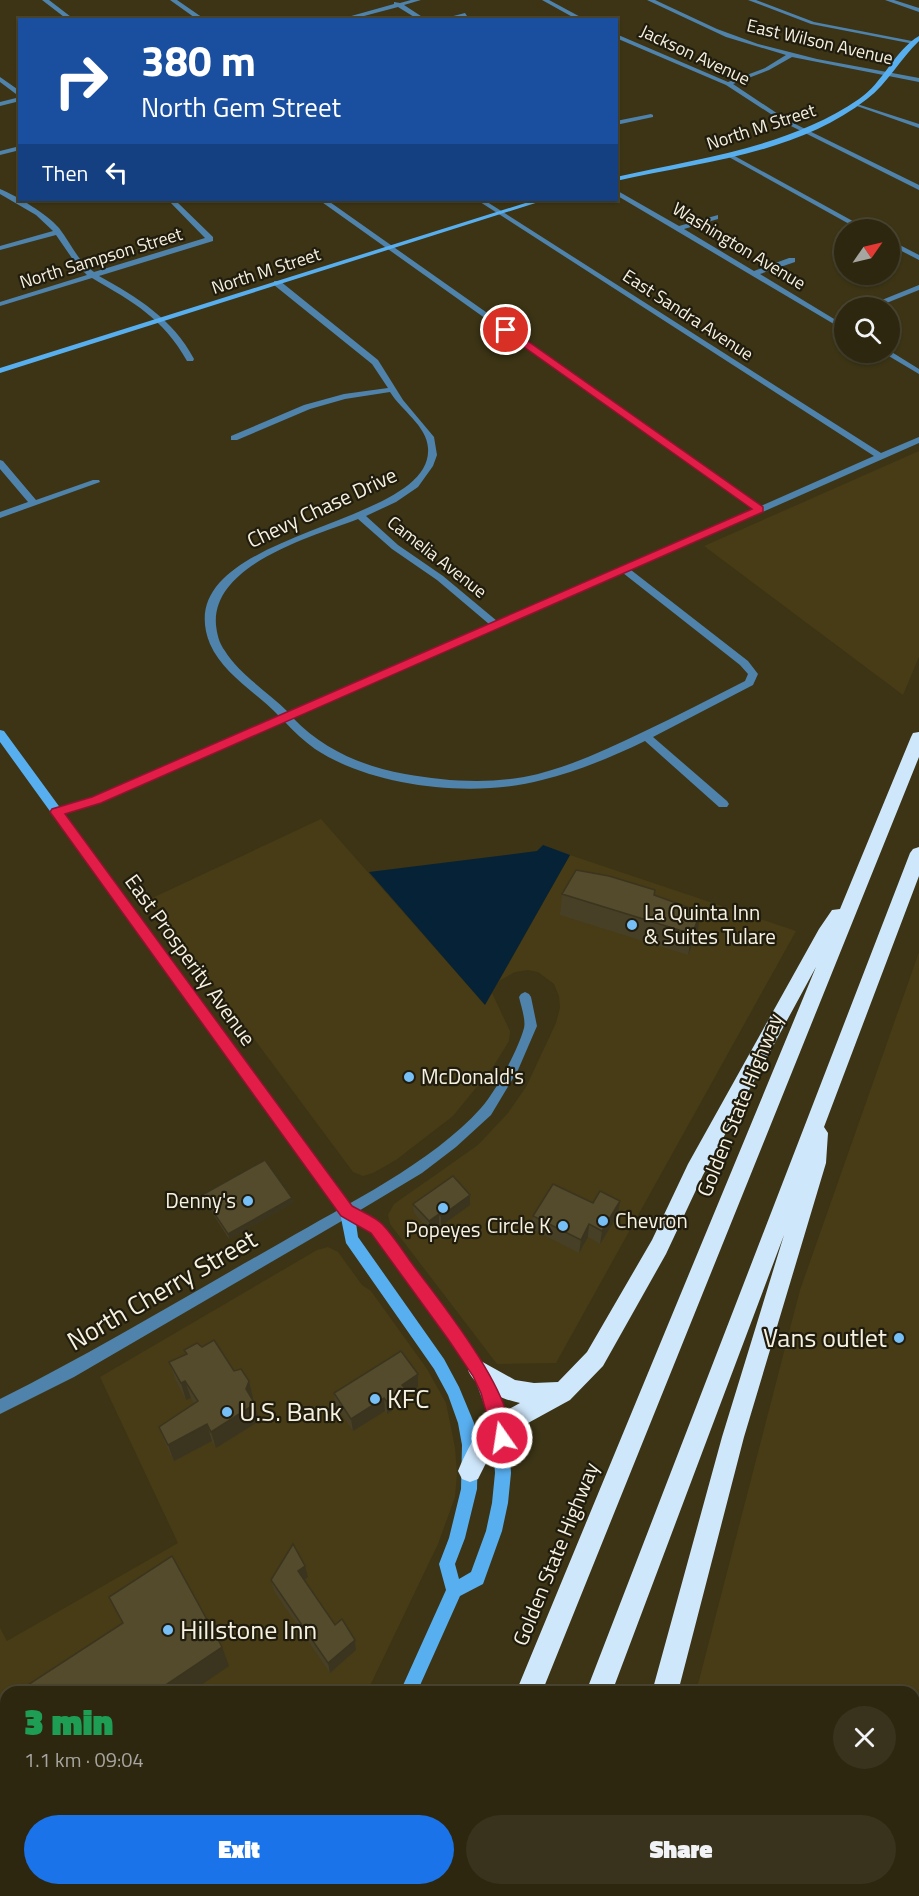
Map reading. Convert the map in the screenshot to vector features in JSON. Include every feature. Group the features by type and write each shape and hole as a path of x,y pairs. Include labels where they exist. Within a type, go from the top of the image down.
{"highway":[{"name":"Golden State Highway","path":"531,1686 919,737"},
{"path":"600,1686 919,853"},
{"path":"470,1471 488,1437 500,1426 562,1392 584,1372 605,1342 659,1247 695,1170 820,944 857,889"},
{"path":"668,1686 733,1437 816,1163 819,1116"},
{"path":"479,1370 493,1383 520,1394 562,1392"}],"street":[{"path":"45,0 69,18"},
{"path":"173,0 200,18"},
{"path":"390,0 421,18"},
{"path":"348,18 418,0"},
{"path":"545,0 580,18"},
{"name":"East Wilson Avenue","path":"650,0 718,32 790,55 919,80"},
{"path":"751,0 813,23 916,40"},
{"path":"888,0 919,10"},
{"path":"451,18 465,15"},
{"name":"Jackson Avenue","path":"618,37 728,84 785,121 919,188"},
{"name":"North M Street","path":"618,178 729,155 805,131 856,105 890,74 916,40"},
{"path":"728,84 767,69 790,55"},
{"path":"0,79 18,95"},
{"path":"0,104 18,98"},
{"path":"856,105 919,126"},
{"path":"618,123 651,116"},
{"path":"0,153 18,148"},
{"path":"729,155 846,219"},
{"path":"0,191 34,211 58,232 76,261 94,276 127,294 159,321 185,345 190,359"},
{"name":"Washington Avenue","path":"618,193 832,321"},
{"name":"North Sampson Street","path":"0,304 210,239 173,201"},
{"path":"324,201 759,509"},
{"name":"East Sandra Avenue","path":"482,201 881,457"},
{"name":"North M Street","path":"0,371 538,201"},
{"path":"678,229 715,216"},
{"path":"0,248 58,232"},
{"path":"900,248 919,258"},
{"path":"754,274 792,260"},
{"name":"Chevy Chase Drive","path":"277,284 375,362 385,373 398,399 428,431 433,441 429,466 410,489 382,505 269,550 247,562 221,588 214,602 211,630 214,644 224,660 263,693 305,736 325,750 347,760 400,776 460,783 523,781 558,772 645,735 749,683 753,674 744,663 624,569"},
{"path":"894,297 919,287"},
{"path":"900,360 919,372"},
{"path":"234,438 307,407 344,397 394,389"},
{"path":"57,812 96,800 919,440"},
{"path":"0,463 34,503"},
{"path":"0,515 96,482"},
{"name":"Camelia Avenue","path":"358,514 395,547 440,578 497,626"},
{"name":"East Prosperity Avenue","path":"0,734 347,1211 377,1228 479,1370 500,1426 503,1473 501,1503 494,1531 477,1578 454,1590 447,1564 462,1521 470,1471 466,1423 454,1392 420,1335 351,1239 347,1211"},
{"path":"645,735 723,804"},
{"name":"North Cherry Street","path":"0,1407 77,1368 347,1211 417,1169 451,1143 486,1110 512,1071 531,1026 525,997"},
{"path":"411,1686 454,1590"}],"shaded area":[{"path":"919,451 919,657 903,695 704,546"},
{"path":"321,819 484,1004 492,993 510,1031 509,1041 493,1067 453,1116 396,1160 363,1176 353,1172 150,899"},
{"path":"570,855 796,931 556,1363 497,1364 390,1224 388,1215 394,1204 478,1145 508,1113 526,1087 556,1023 560,1008 559,996 554,984 538,972 528,970 515,972 499,981"},
{"path":"919,952 919,1686 698,1686 800,1290"},
{"path":"328,1247 338,1252 362,1285 371,1291 427,1369 446,1403 455,1448 457,1474 455,1497 438,1544 370,1686 0,1686 0,1628 7,1641 178,1543 100,1377 317,1250"}],"water":[{"path":"543,845 570,855 485,1005 369,872 537,851"}],"building":[{"path":"576,870 609,876 655,890 654,895 701,912 692,934 562,894"},
{"name":"Denny's","path":"265,1160 292,1198 228,1234 202,1195"},
{"path":"453,1176 470,1195 441,1216 439,1214 429,1221 413,1204"},
{"path":"553,1184 593,1203 600,1191 620,1201 602,1231 589,1224 581,1240 533,1216"},
{"name":"U.S. Bank","path":"214,1340 234,1371 241,1369 249,1381 246,1389 255,1404 211,1432 207,1424 168,1445 159,1427 198,1401 185,1381 181,1383 169,1362 187,1354 184,1350 197,1343 202,1347"},
{"path":"401,1351 418,1374 402,1385 405,1388 386,1401 384,1398 351,1419 334,1393"},
{"path":"293,1544 305,1566 298,1571 335,1625 342,1619 355,1640 328,1663 271,1580"},
{"name":"Hillstone Inn","path":"172,1556 222,1647 164,1686 26,1686 123,1623 109,1597"}],"place":[{"name":"La Quinta Inn & Suites Tulare","path":"632,925"},
{"name":"McDonald's","path":"409,1077"},
{"name":"Denny's","path":"248,1201"},
{"name":"Popeyes","path":"443,1208"},
{"name":"Chevron","path":"603,1221"},
{"name":"Circle K","path":"563,1226"},
{"name":"Vans outlet","path":"899,1338"},
{"name":"KFC","path":"375,1399"},
{"name":"U.S. Bank","path":"227,1412"},
{"name":"Hillstone Inn","path":"168,1630"}],"route":[{"path":"502,1438 489,1392 479,1370 454,1333 377,1228 347,1211 57,812 96,800 497,626 759,509 506,330"}]}
